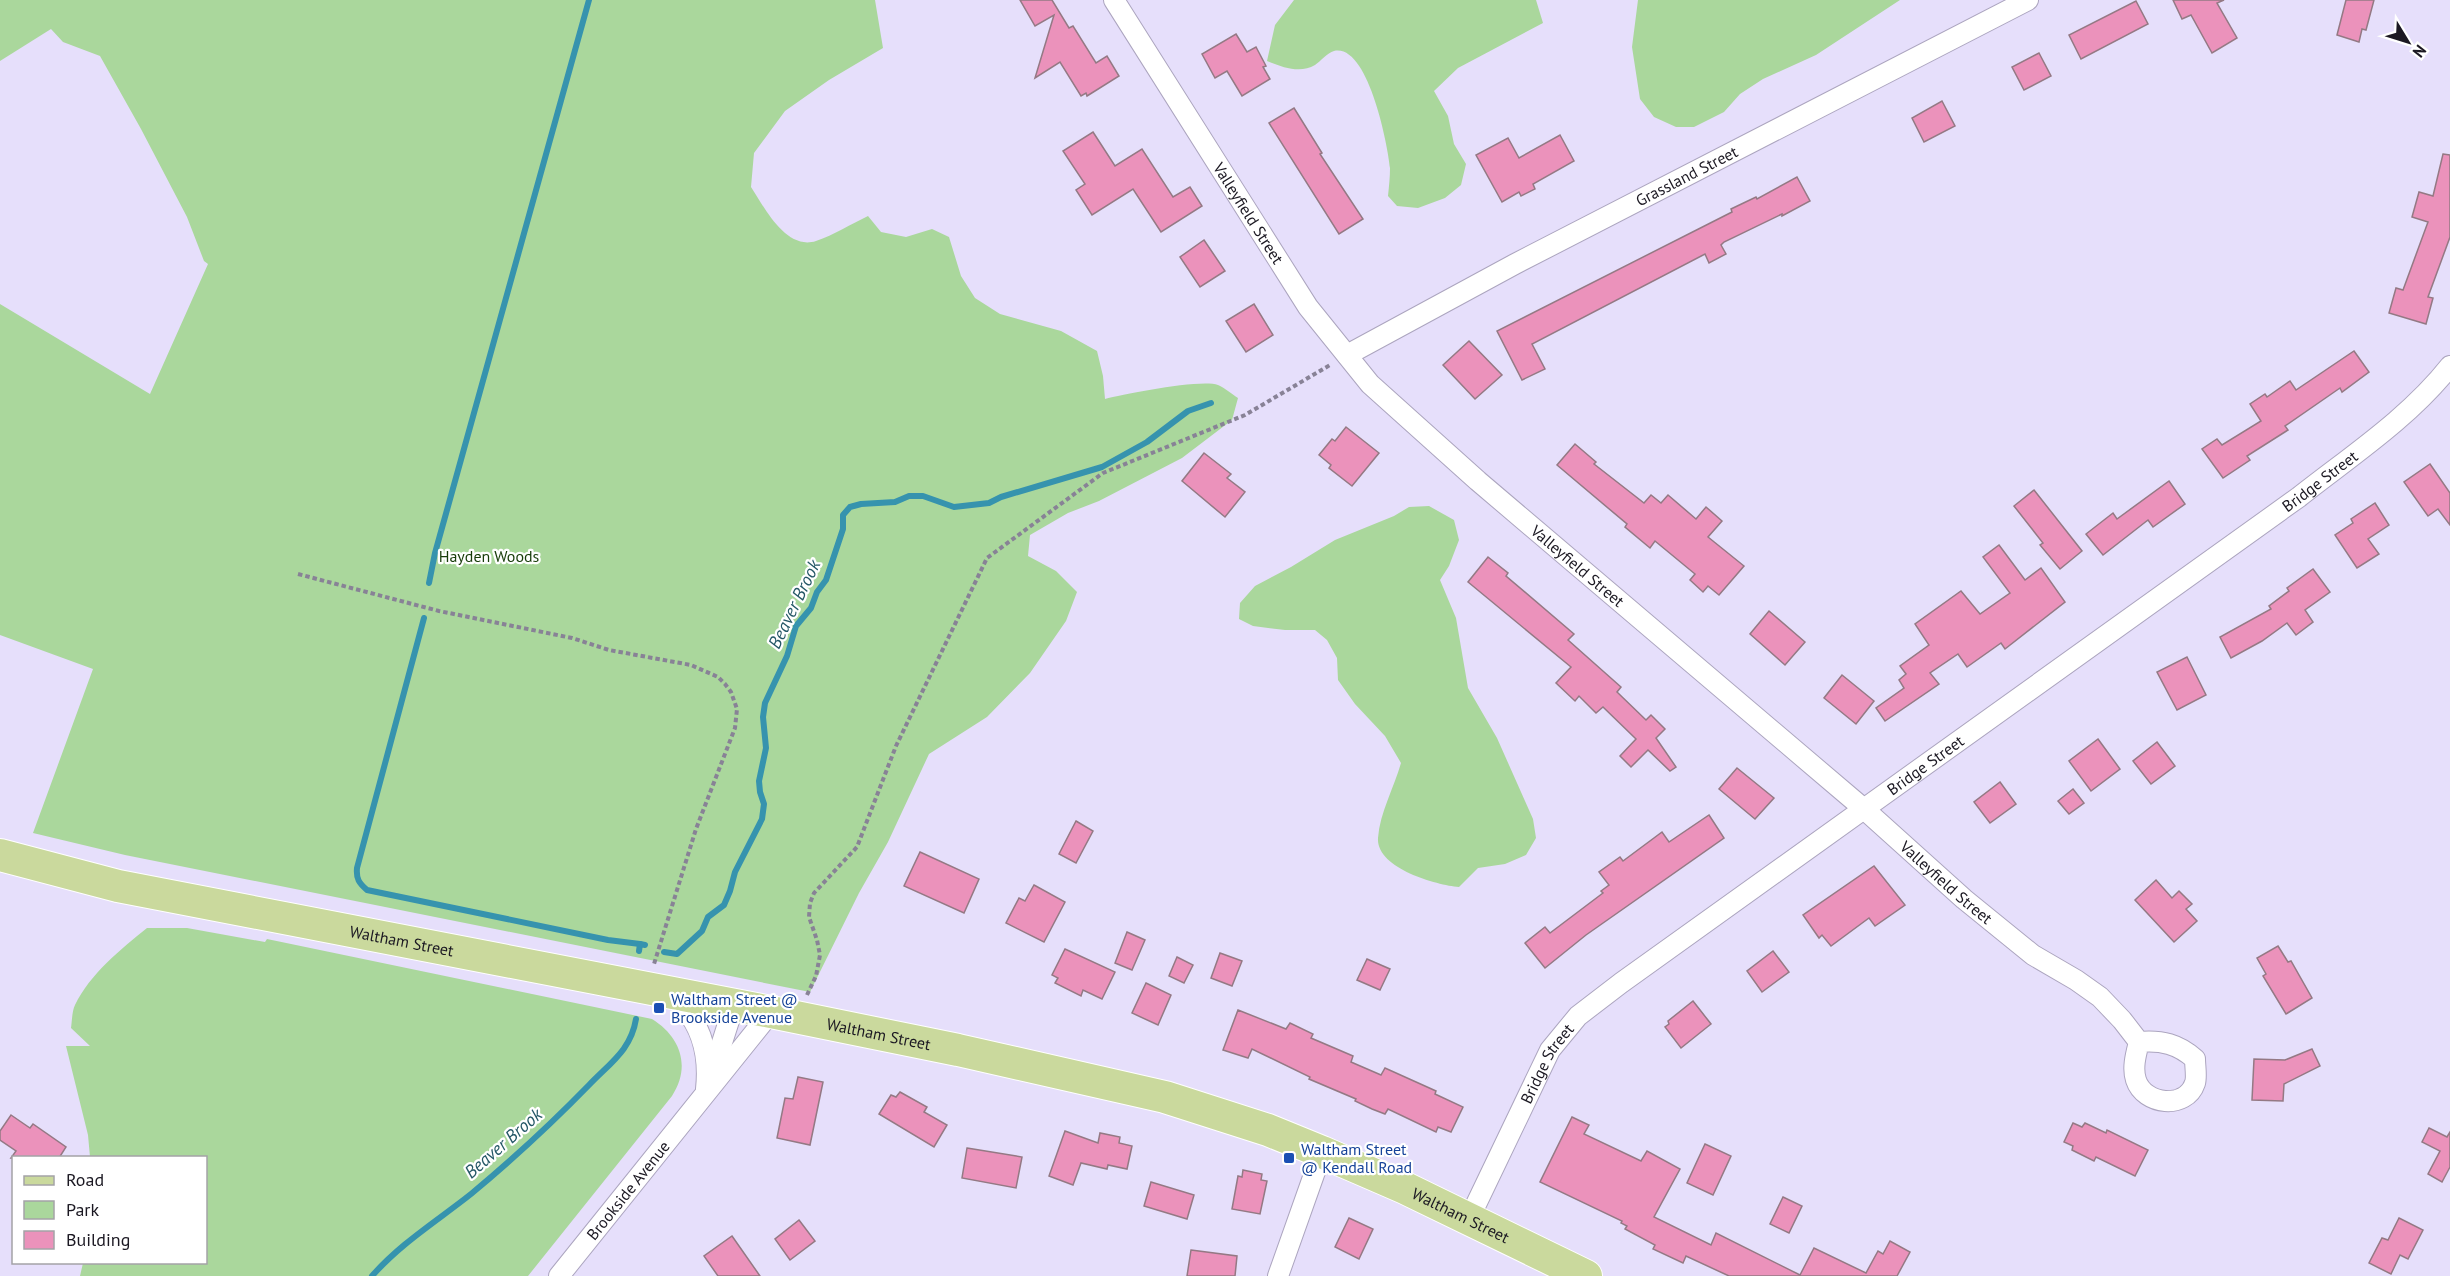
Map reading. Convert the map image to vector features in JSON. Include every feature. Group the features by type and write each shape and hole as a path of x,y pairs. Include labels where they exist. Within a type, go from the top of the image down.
{"main road":[{"name":"Waltham Street","path":"0,855 118,886 771,1012 958,1050 1159,1095 1268,1130 1322,1152 1469,1219 1586,1276"}],"street":[{"name":"Valleyfield Street","path":"1114,0 1308,307 1370,384 1478,481 1864,809 1964,899 2033,955 2100,997 2139,1042"},
{"name":"Grassland Street","path":"1347,355 1998,7 2028,0"},
{"name":"Bridge Street","path":"1469,1219 1550,1050 1578,1016 2299,497 2385,430 2431,390 2450,366"},
{"path":"655,989 686,1010 700,1035 707,1063 705,1089"},
{"name":"Brookside Avenue","path":"696,1106 705,1089 734,1005"},
{"name":"Brookside Avenue","path":"559,1276 771,1012"},
{"path":"1278,1276 1322,1152"}],"path":[{"path":"807,995 816,976 820,954 809,917 810,903 814,893 857,847 896,746 987,558 1103,473 1245,415 1347,355"},
{"path":"298,574 438,611 572,638 609,650 691,664 725,684 731,692 736,709 735,728 696,829 662,944 655,989"}],"green space":[{"name":"Hayden Woods","path":"0,0 875,0 883,48 829,80 785,111 754,153 751,187 769,216 786,234 795,240 805,242 823,239 868,216 881,232 906,237 932,229 949,237 961,276 975,298 1000,314 1061,331 1097,351 1103,376 1105,399 1180,385 1218,385 1238,398 1232,420 1182,458 1099,501 1068,513 1030,535 1028,556 1056,571 1077,592 1066,621 1030,673 987,717 929,754 888,842 859,893 810,992 125,855 33,833 93,669 0,635 0,304 150,394 208,264 204,261 187,217 100,56 63,42 51,29 0,61"},
{"path":"1294,0 1536,0 1543,23 1458,68 1434,91 1448,116 1454,144 1466,164 1461,185 1445,198 1418,208 1397,206 1388,196 1390,168 1385,139 1374,98 1357,63 1346,53 1334,51 1315,65 1303,69 1285,67 1267,61 1275,25"},
{"path":"1638,0 1900,0 1816,55 1763,79 1740,94 1724,112 1694,127 1676,127 1654,117 1640,99 1632,47"},
{"path":"1429,506 1454,520 1459,540 1449,566 1440,580 1456,618 1468,688 1497,738 1533,819 1536,838 1526,855 1505,864 1478,868 1459,887 1436,883 1409,873 1387,858 1380,849 1378,838 1381,819 1401,763 1385,736 1355,704 1338,680 1337,658 1327,640 1315,630 1285,630 1253,626 1239,619 1240,603 1255,586 1335,540 1394,516 1409,507"},
{"path":"147,928 187,928 265,942 267,939 652,1019 662,1026 676,1044 682,1064 681,1074 672,1096 528,1276 80,1276 83,1264 207,1264 207,1156 90,1156 88,1135 66,1046 90,1046 71,1028 75,1005 89,983 117,953"}],"building":[{"path":"1020,0 1052,0 1069,28 1073,26 1096,63 1107,56 1119,76 1087,96 1086,93 1081,96 1060,62 1035,78 1054,15 1035,26"},
{"path":"2173,0 2224,0 2217,3 2237,38 2212,53 2191,15 2182,19"},
{"path":"2346,0 2374,0 2366,30 2362,29 2359,42 2337,35"},
{"path":"2136,1 2148,24 2081,59 2069,35"},
{"path":"1236,34 1247,52 1256,47 1270,79 1242,96 1227,71 1215,78 1202,54"},
{"path":"2039,53 2051,76 2024,90 2012,67"},
{"path":"1942,101 1955,126 1924,142 1912,118"},
{"path":"1294,108 1322,153 1320,154 1363,219 1339,234 1269,123"},
{"path":"1093,132 1115,166 1142,149 1173,197 1190,187 1202,206 1161,232 1133,189 1092,215 1076,190 1085,184 1063,151"},
{"path":"1560,135 1574,161 1533,184 1535,189 1521,196 1519,192 1502,202 1476,155 1508,138 1519,158"},
{"path":"2443,154 2450,155 2450,237 2428,297 2433,298 2426,324 2389,313 2396,288 2403,290 2428,222 2412,217 2419,192 2433,196"},
{"path":"1797,177 1810,201 1724,242 1721,245 1726,254 1709,263 1705,254 1532,344 1545,369 1522,380 1497,331"},
{"path":"1204,240 1225,271 1200,287 1180,257"},
{"path":"1254,304 1273,335 1246,352 1226,321"},
{"path":"1469,341 1502,375 1475,399 1443,365"},
{"path":"2354,351 2369,372 2342,392 2340,388 2285,426 2288,430 2247,456 2250,460 2223,478 2202,449 2217,439 2222,445 2261,421 2250,404 2265,394 2267,397 2290,381 2296,390"},
{"path":"1346,427 1379,453 1352,486 1329,468 1331,465 1319,455"},
{"path":"1575,444 1596,462 1594,464 1644,503 1651,495 1661,503 1668,495 1696,519 1706,507 1722,521 1708,537 1744,566 1719,595 1708,586 1703,592 1690,580 1695,574 1655,541 1650,548 1625,527 1627,524 1557,465"},
{"path":"1204,453 1231,474 1227,478 1245,492 1225,517 1182,481"},
{"path":"2430,464 2450,493 2450,525 2438,509 2428,516 2404,482"},
{"path":"2169,481 2185,504 2153,527 2148,520 2103,555 2086,534 2113,513 2117,519"},
{"path":"2034,490 2082,551 2060,569 2040,545 2043,543 2014,506"},
{"path":"2375,503 2389,525 2368,539 2379,554 2357,568 2335,535 2353,523 2351,519"},
{"path":"1999,545 2025,580 2041,568 2065,602 2005,649 2001,643 1967,667 1958,654 1930,673 1939,684 1885,721 1876,708 1904,688 1899,680 1906,674 1900,666 1929,645 1915,624 1961,591 1980,614 2010,593 1983,557"},
{"path":"1488,557 1508,573 1506,576 1574,634 1568,640 1621,687 1617,692 1646,720 1651,715 1665,729 1656,738 1676,767 1670,771 1648,750 1631,767 1620,756 1636,739 1603,707 1596,713 1579,696 1575,701 1556,683 1571,667 1468,582"},
{"path":"2313,569 2330,592 2305,610 2313,622 2296,635 2287,623 2262,641 2231,658 2220,637 2271,609 2269,606 2289,591 2287,588"},
{"path":"1769,611 1805,642 1785,665 1750,634"},
{"path":"2187,657 2206,695 2177,710 2157,672"},
{"path":"1842,675 1874,701 1856,724 1824,698"},
{"path":"2098,739 2120,769 2091,791 2069,761"},
{"path":"2157,742 2175,766 2151,784 2133,761"},
{"path":"1737,768 1774,798 1755,819 1719,789"},
{"path":"2000,782 2016,804 1990,823 1974,802"},
{"path":"2073,789 2084,803 2069,814 2058,801"},
{"path":"1709,815 1724,838 1586,935 1545,968 1525,943 1545,927 1550,933 1603,893 1601,891 1609,885 1599,872 1620,857 1623,861 1662,832 1669,842"},
{"path":"1076,821 1093,831 1076,863 1059,854"},
{"path":"920,852 979,879 964,913 904,886"},
{"path":"1874,866 1905,905 1875,926 1869,918 1831,946 1822,935 1819,938 1803,915"},
{"path":"2156,880 2172,898 2179,891 2192,904 2186,909 2197,921 2174,942 2135,900"},
{"path":"1034,885 1065,902 1044,942 1006,923 1019,898 1025,901"},
{"path":"1127,932 1145,940 1132,970 1115,963"},
{"path":"2278,946 2288,962 2291,961 2312,998 2286,1014 2263,976 2266,974 2257,958"},
{"path":"1065,949 1115,972 1102,999 1083,990 1081,996 1055,983 1058,978 1052,975"},
{"path":"1773,951 1789,972 1762,992 1747,971"},
{"path":"1220,953 1242,961 1232,986 1211,978"},
{"path":"1177,957 1193,965 1184,983 1169,976"},
{"path":"1367,959 1390,969 1380,990 1357,980"},
{"path":"1146,983 1171,995 1158,1025 1132,1013"},
{"path":"1693,1001 1711,1024 1681,1048 1665,1027 1669,1024 1668,1021"},
{"path":"1238,1010 1286,1029 1290,1023 1313,1034 1311,1038 1353,1056 1351,1062 1381,1075 1385,1068 1436,1091 1435,1094 1463,1107 1451,1132 1438,1127 1436,1132 1388,1109 1385,1114 1372,1109 1252,1049 1248,1058 1223,1050"},
{"path":"2312,1049 2320,1066 2284,1084 2283,1101 2252,1100 2254,1059 2285,1060"},
{"path":"798,1077 823,1082 810,1145 777,1138 785,1098 793,1099"},
{"path":"900,1092 927,1107 924,1112 947,1125 934,1147 879,1114 891,1095 896,1097"},
{"path":"11,1115 30,1128 33,1124 66,1147 60,1156 12,1156 16,1151 0,1140 0,1131"},
{"path":"1572,1117 1589,1125 1584,1134 1641,1161 1647,1151 1680,1169 1654,1217 1711,1245 1716,1233 1800,1275 1814,1248 1866,1273 1878,1251 1883,1254 1890,1241 1910,1252 1897,1276 1729,1276 1686,1256 1683,1263 1653,1249 1655,1245 1625,1229 1627,1226 1621,1223 1622,1221 1540,1182"},
{"path":"2073,1123 2082,1127 2085,1123 2106,1133 2107,1130 2148,1150 2135,1176 2096,1157 2094,1161 2072,1150 2073,1146 2064,1142"},
{"path":"2429,1128 2447,1137 2450,1132 2450,1167 2442,1182 2428,1174 2440,1151 2422,1142"},
{"path":"1065,1131 1098,1143 1100,1133 1120,1137 1119,1143 1132,1146 1127,1169 1108,1165 1107,1169 1081,1163 1073,1185 1049,1176"},
{"path":"1705,1144 1731,1156 1713,1195 1687,1183"},
{"path":"967,1148 1022,1157 1016,1188 962,1178"},
{"path":"1243,1170 1262,1174 1261,1180 1267,1181 1260,1214 1232,1209 1238,1176 1242,1177"},
{"path":"1151,1182 1194,1195 1187,1219 1144,1206"},
{"path":"1783,1197 1802,1206 1789,1233 1770,1224"},
{"path":"1349,1218 1373,1229 1359,1259 1335,1247"},
{"path":"2399,1218 2423,1230 2408,1259 2400,1255 2391,1274 2369,1263 2382,1238 2388,1240"},
{"path":"799,1220 815,1241 790,1260 775,1239"},
{"path":"732,1236 760,1276 718,1276 704,1256"},
{"path":"1191,1250 1237,1256 1235,1276 1187,1276"}],"waterway":[{"path":"429,583 435,553 589,0"},
{"name":"Beaver Brook","path":"664,952 677,954 702,931 708,917 724,905 735,872 762,819 764,804 759,781 766,748 763,717 765,703 787,656 796,626 811,608 817,592 826,580 843,529 843,515 850,507 895,502 909,496 923,496 954,507 989,503 1001,497 1102,467 1147,442 1188,411 1211,403"},
{"path":"424,618 357,868 360,883 367,890 608,940 640,944"},
{"name":"Beaver Brook","path":"639,951 640,944 645,945"},
{"name":"Beaver Brook","path":"372,1276 407,1243 517,1155 561,1113 624,1048 630,1039 636,1019"}],"place":[{"name":"Waltham Street @ Brookside Avenue","path":"659,1008"},
{"name":"Waltham Street @ Kendall Road","path":"1289,1158"}]}
